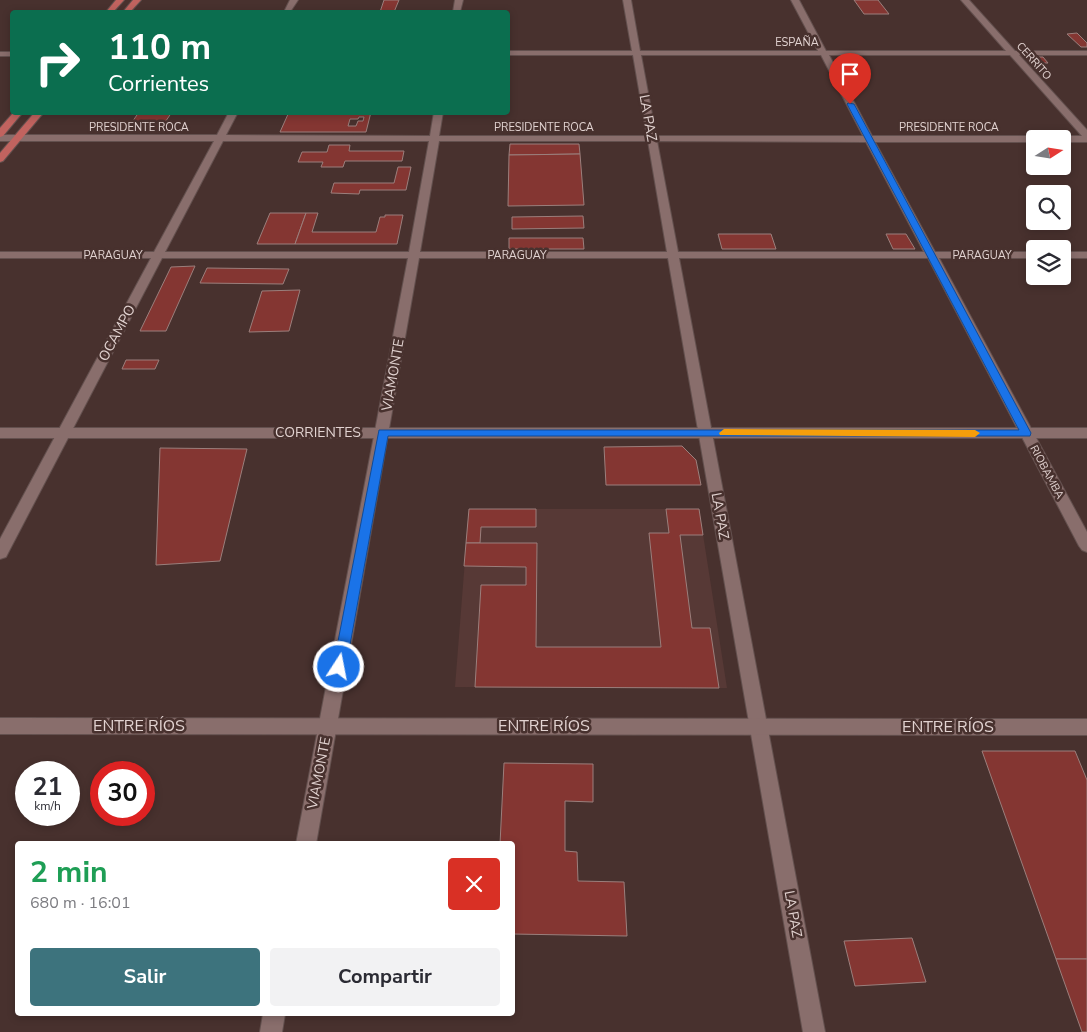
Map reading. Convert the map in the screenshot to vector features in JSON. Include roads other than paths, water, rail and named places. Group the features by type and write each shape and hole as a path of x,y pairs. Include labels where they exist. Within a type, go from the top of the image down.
{"main road":[{"path":"111,10 120,0"},
{"path":"128,10 137,0"},
{"path":"0,134 16,115"},
{"path":"0,159 37,115"}],"street":[{"name":"LA PAZ","path":"626,0 814,1032"},
{"name":"RIOBAMBA","path":"794,0 1087,546"},
{"name":"CERRITO","path":"965,0 1087,137"},
{"name":"ESPAÑA","path":"510,53 1087,53"},
{"name":"OCAMPO","path":"0,553 232,115"},
{"name":"VIAMONTE","path":"307,841 383,432 439,115"},
{"name":"PRESIDENTE ROCA","path":"0,138 1087,137"},
{"name":"PARAGUAY","path":"0,255 1026,255"},
{"path":"1071,255 1087,255"},
{"name":"CORRIENTES","path":"0,433 1087,433"},
{"name":"ENTRE RÍOS","path":"0,726 1087,727"},
{"path":"271,1032 274,1016"}]}
